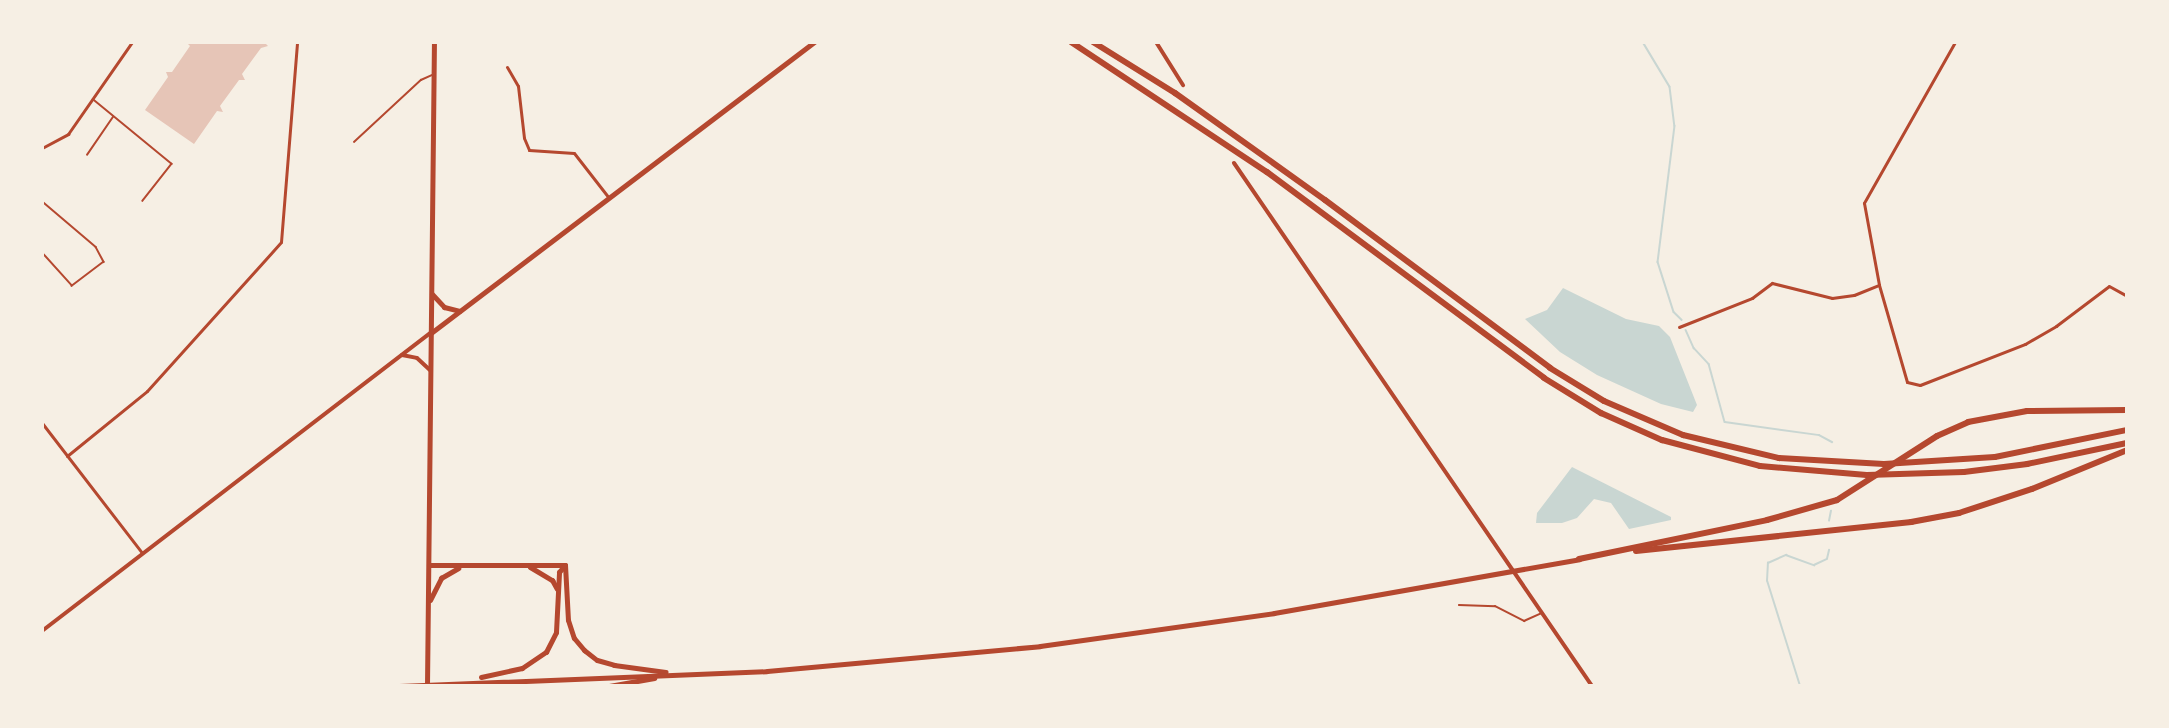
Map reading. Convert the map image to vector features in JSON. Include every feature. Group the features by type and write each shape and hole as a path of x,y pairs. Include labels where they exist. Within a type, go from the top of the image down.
{"highway":[{"path":"1071,42 1267,172 1488,339 1601,412 1662,440 1741,463 1867,476 1964,472 2027,464 2127,443"},
{"path":"1093,42 1184,100 1325,200 1494,328 1604,402 1683,435 1743,451 1807,461 1884,464 2006,455 2127,430"},
{"path":"1579,560 1767,520 1837,500 1937,436 1968,422 2027,411 2127,410"},
{"path":"1579,560 1708,541 1911,522 1959,513 2032,489 2127,450"}],"main road":[{"path":"427,686 434,42"},
{"path":"430,333 814,42"},
{"path":"431,292 438,304 460,311"},
{"path":"399,686 465,680 724,673 924,658 1083,641 1579,560"},
{"path":"429,565 460,567 565,565"},
{"path":"565,565 568,620 574,638 584,650 614,665 682,674"},
{"path":"465,680 522,668 546,652 556,632 559,572 565,565"},
{"path":"529,566 552,580 558,590"},
{"path":"428,606 441,578 460,567"},
{"path":"609,686 682,674"},
{"path":"465,680 504,686"}],"street":[{"path":"42,148 68,134 132,42"},
{"path":"67,456 147,391 281,242 297,42"},
{"path":"1156,42 1182,85"},
{"path":"1955,42 1863,203 1879,285 1904,378 1916,386 2041,336 2109,286 2127,296"},
{"path":"507,67 518,86 524,138 529,150 574,153 609,198"},
{"path":"1234,163 1592,686"},
{"path":"1679,327 1752,298 1772,283 1832,298 1854,296 1879,285"},
{"path":"42,631 430,333"},
{"path":"401,355 417,358 430,370"},
{"path":"42,423 142,553"}],"lane":[{"path":"354,142 421,80 433,75"},
{"path":"92,99 172,164 143,201"},
{"path":"87,155 113,116"},
{"path":"42,201 96,247 104,262 72,286 44,255"},
{"path":"1459,605 1495,606 1524,621 1542,613"}],"shaded area":[{"path":"1563,288 1626,319 1659,326 1670,337 1697,405 1693,412 1661,404 1597,375 1560,352 1525,319 1547,310"},
{"path":"1572,467 1671,517 1671,520 1629,529 1611,503 1594,499 1577,518 1562,523 1536,523 1537,513"}],"building":[{"path":"186,42 264,42 268,46 261,48 242,74 245,80 239,80 220,106 223,112 217,111 194,144 145,110 168,77 166,72 172,72 190,46"}],"waterway":[{"path":"1643,42 1670,87 1675,126 1658,262 1674,312 1682,320"},
{"path":"1686,330 1694,348 1709,364 1725,422 1819,435 1832,442"},
{"path":"1829,521 1831,511"},
{"path":"1800,686 1767,581 1768,563 1786,555 1814,565 1827,559 1829,550"}]}
